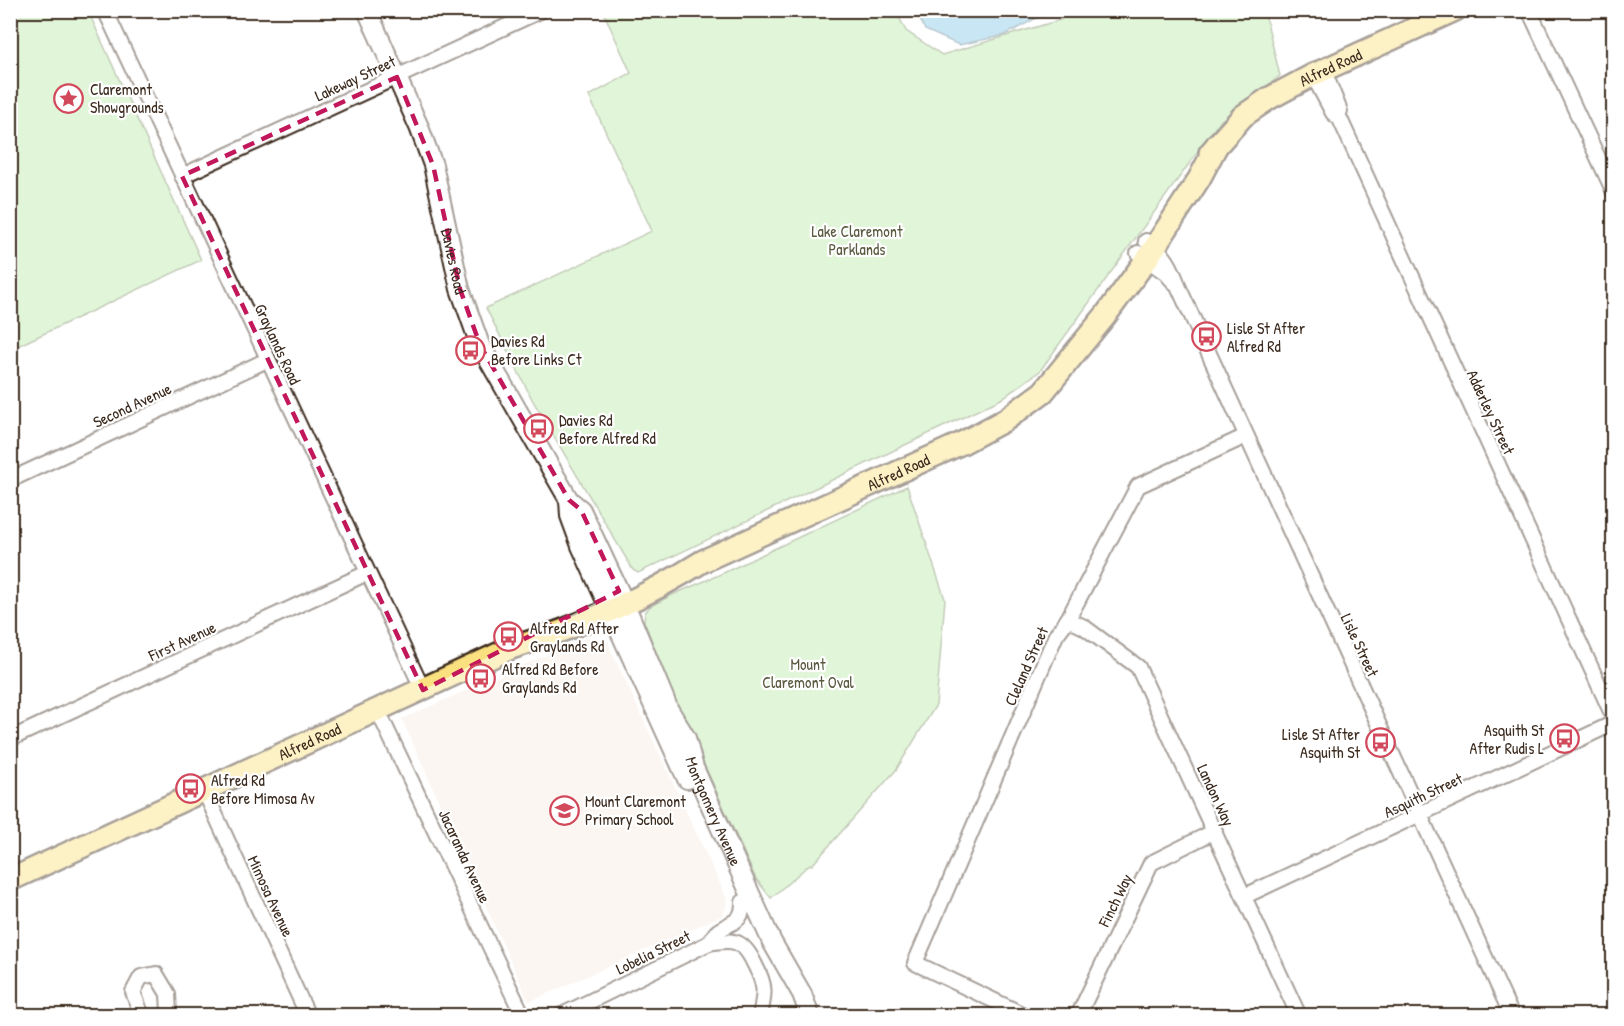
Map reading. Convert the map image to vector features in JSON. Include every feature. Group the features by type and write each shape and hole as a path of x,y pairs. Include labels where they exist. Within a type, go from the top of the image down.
{"main road":[{"name":"Davies Road","path":"367,10 419,127 433,165 460,289 480,345 506,393 552,466 569,500 570,516 615,601"},
{"name":"Alfred Road","path":"10,880 423,690 511,648 551,622 665,585 703,561 963,443 1005,420 1043,392 1105,316 1147,250 1199,179 1218,143 1243,116 1268,99 1319,73 1455,10"},
{"name":"Montgomery Avenue","path":"615,601 669,710 686,738 694,768 742,894 778,977 795,1005 808,1016"}],"street":[{"name":"Graylands Road","path":"105,10 423,690"},
{"name":"Lakeway Street","path":"182,176 542,10"},
{"path":"1529,10 1614,192"},
{"name":"Adderley Street","path":"1319,73 1333,113 1340,119 1614,718"},
{"name":"Lisle Street","path":"1147,250 1172,267 1179,288 1246,436 1512,1016"},
{"name":"Second Avenue","path":"10,480 267,360"},
{"name":"Cleland Street","path":"1026,1016 915,963 1056,635 1068,619 1138,486 1246,436"},
{"name":"First Avenue","path":"10,739 367,573"},
{"name":"Landon Way","path":"1068,619 1084,627 1138,667 1299,1016"},
{"name":"Jacaranda Avenue","path":"378,711 523,1016"},
{"name":"Asquith Street","path":"1245,896 1614,723"},
{"name":"Mimosa Avenue","path":"204,790 308,1016"},
{"name":"Finch Way","path":"1078,1016 1151,863 1215,831"},
{"name":"Lobelia Street","path":"560,1016 709,944 716,932 732,925 739,918 743,910 742,894"},
{"path":"709,944 734,941 748,950 765,984 760,1016"},
{"path":"142,1016 133,992 141,977 156,974 168,994 169,1013 166,1016"}],"highlighted area":[{"path":"397,77 433,165 460,289 480,345 569,500 581,510 619,591 423,690 182,176"}],"shaded area":[{"name":"Mount Claremont Primary School","path":"585,638 606,640 728,901 723,915 529,1002 402,719"}],"green space":[{"name":"Claremont Showgrounds","path":"10,11 88,11 201,260 11,349"},
{"name":"Lake Claremont Parklands","path":"603,11 896,11 906,31 942,55 1060,20 1072,11 1269,11 1265,14 1280,76 1219,122 1040,371 1001,399 638,573 633,570 533,401 486,308 652,231 589,96 631,73"},
{"name":"Mount Claremont Oval","path":"907,486 945,599 936,705 896,770 812,865 810,864 771,898 756,879 698,751 693,730 680,711 644,621 645,613 649,607 672,595"}],"water":[{"path":"916,11 1049,11 1005,35 959,45 925,30"}],"place":[{"name":"Claremont Showgrounds","path":"69,98"},
{"name":"Lisle St After Alfred Rd","path":"1206,337"},
{"name":"Davies Rd Before Links Ct","path":"470,350"},
{"name":"Davies Rd Before Alfred Rd","path":"538,429"},
{"name":"Alfred Rd After Graylands Rd","path":"509,637"},
{"name":"Alfred Rd Before Graylands Rd","path":"481,678"},
{"name":"Asquith St After Rudis L","path":"1565,739"},
{"name":"Lisle St After Asquith St","path":"1381,743"},
{"name":"Alfred Rd Before Mimosa Av","path":"190,789"},
{"name":"Mount Claremont Primary School","path":"564,810"}]}
